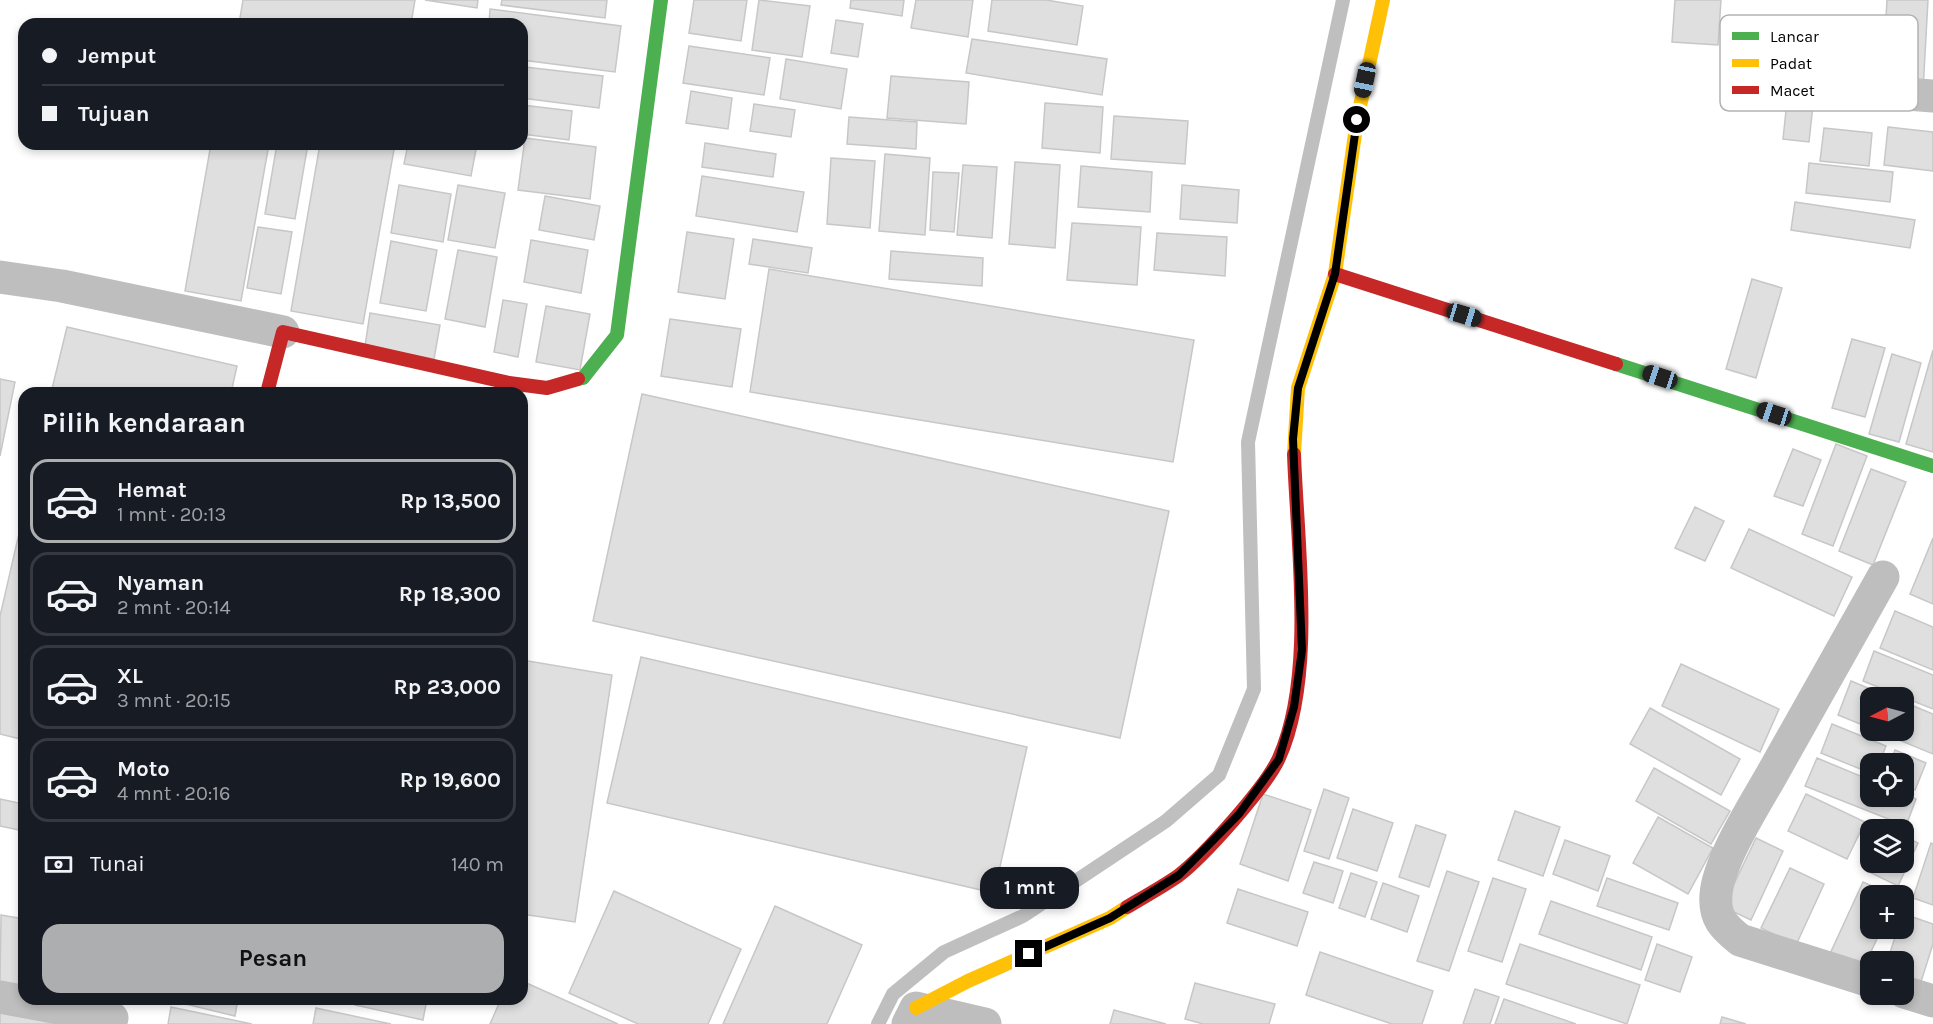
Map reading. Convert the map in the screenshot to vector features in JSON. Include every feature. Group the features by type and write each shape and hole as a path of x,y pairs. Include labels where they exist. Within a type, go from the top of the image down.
{"street":[{"path":"0,277 62,286 283,332 509,383 547,388 583,378 617,335 661,0"},
{"path":"912,1016 968,981 1110,918 1179,875 1239,814 1279,759 1294,707 1302,650 1293,439 1298,388 1335,274 1357,120 1383,0"},
{"path":"1918,95 1933,96"},
{"path":"1335,274 1933,466"},
{"path":"269,387 283,332"},
{"path":"1860,978 1740,940 1724,927 1716,915 1716,894 1724,867 1753,808 1883,577"},
{"path":"1914,995 1933,1001"},
{"path":"0,997 18,1000"},
{"path":"53,1005 113,1014"},
{"path":"912,1016 985,1024"}],"building":[{"path":"243,0 415,0 412,18 240,18"},
{"path":"425,0 478,0 477,8"},
{"path":"502,0 607,0 605,18 501,5"},
{"path":"694,0 747,0 741,41 689,33"},
{"path":"759,0 810,6 802,57 752,50"},
{"path":"851,0 904,0 902,16 850,8"},
{"path":"916,0 973,0 968,37 911,28"},
{"path":"992,0 1046,0 1083,6 1077,45 988,31"},
{"path":"1675,0 1721,0 1718,45 1672,42"},
{"path":"1887,0 1928,0 1923,91 1918,91 1918,15 1886,15"},
{"path":"490,9 621,26 615,72 528,61 528,18 489,18"},
{"path":"836,20 863,24 858,57 831,53"},
{"path":"972,39 1107,59 1102,95 966,73"},
{"path":"689,46 770,58 764,95 683,83"},
{"path":"786,59 847,69 841,109 780,99"},
{"path":"528,67 603,76 599,108 528,99"},
{"path":"891,76 969,82 966,124 887,118"},
{"path":"691,91 732,98 728,129 686,123"},
{"path":"1045,103 1103,107 1100,153 1042,148"},
{"path":"754,104 795,110 791,137 750,131"},
{"path":"528,106 572,111 569,140 528,135"},
{"path":"1786,111 1812,111 1809,142 1783,139"},
{"path":"1114,116 1188,121 1185,164 1111,159"},
{"path":"849,117 917,122 916,149 847,144"},
{"path":"1888,127 1933,132 1933,171 1884,165"},
{"path":"1824,128 1872,133 1869,166 1820,161"},
{"path":"528,138 596,147 590,199 518,190 523,150 528,150"},
{"path":"705,143 776,154 773,177 702,167"},
{"path":"210,150 268,150 241,301 185,291"},
{"path":"276,150 307,150 295,219 265,214"},
{"path":"319,150 394,150 363,324 291,311"},
{"path":"407,150 476,150 471,176 404,164"},
{"path":"885,154 930,158 925,235 879,231"},
{"path":"831,158 875,161 870,228 827,224"},
{"path":"1015,162 1060,165 1055,248 1009,244"},
{"path":"1809,163 1893,172 1890,202 1806,193"},
{"path":"963,165 997,167 992,238 957,235"},
{"path":"1081,166 1152,172 1150,212 1078,207"},
{"path":"933,172 959,173 954,232 930,230"},
{"path":"702,176 804,192 797,232 696,216"},
{"path":"399,185 451,194 443,242 391,233"},
{"path":"458,185 505,193 495,248 448,240"},
{"path":"1182,185 1239,190 1237,223 1180,219"},
{"path":"545,196 600,206 594,240 539,230"},
{"path":"1795,202 1915,220 1910,248 1791,230"},
{"path":"1072,223 1141,227 1137,285 1067,280"},
{"path":"258,227 292,232 281,294 247,288"},
{"path":"687,232 734,239 725,299 678,292"},
{"path":"1157,233 1227,237 1225,276 1154,270"},
{"path":"753,239 812,248 808,273 749,264"},
{"path":"531,240 588,250 581,293 524,282"},
{"path":"391,241 437,250 426,311 380,303"},
{"path":"458,250 497,257 485,327 445,319"},
{"path":"891,251 983,258 982,286 889,279"},
{"path":"769,269 1194,340 1173,462 750,392"},
{"path":"1752,279 1782,288 1756,378 1726,369"},
{"path":"503,300 527,304 518,357 494,352"},
{"path":"546,306 590,314 580,370 536,362"},
{"path":"370,313 440,325 434,359 365,346"},
{"path":"670,319 741,329 732,387 661,376"},
{"path":"67,327 237,366 232,387 52,387"},
{"path":"1852,339 1885,348 1865,417 1832,408"},
{"path":"1933,350 1933,452 1906,444"},
{"path":"1892,354 1921,363 1899,442 1869,434"},
{"path":"0,379 15,382 0,456"},
{"path":"642,394 1169,511 1120,738 593,621"},
{"path":"1836,444 1867,456 1833,546 1802,534"},
{"path":"1793,449 1821,460 1803,506 1774,496"},
{"path":"1871,469 1906,482 1873,565 1839,551"},
{"path":"1695,507 1724,521 1705,561 1675,548"},
{"path":"1749,529 1852,577 1834,616 1731,568"},
{"path":"18,538 18,738 0,734 0,616"},
{"path":"1933,538 1933,604 1910,594"},
{"path":"1895,611 1933,627 1933,670 1880,648"},
{"path":"1874,651 1933,675 1933,709 1914,701 1914,687 1878,687 1863,681"},
{"path":"641,657 1027,747 994,893 607,803"},
{"path":"528,661 612,675 575,922 528,915"},
{"path":"1681,664 1779,709 1760,752 1662,706"},
{"path":"1851,681 1865,687 1860,687 1860,724 1838,715"},
{"path":"1914,706 1933,714 1933,754 1902,741 1914,741"},
{"path":"1650,708 1740,759 1721,795 1630,744"},
{"path":"1832,724 1860,735 1860,741 1874,741 1886,746 1883,753 1860,753 1860,769 1821,753"},
{"path":"1817,758 1860,776 1860,807 1913,807 1909,819 1888,819 1805,786"},
{"path":"1914,758 1926,763 1914,790"},
{"path":"1654,768 1730,811 1711,844 1636,801"},
{"path":"1324,789 1349,798 1329,859 1304,851"},
{"path":"1263,794 1311,810 1288,881 1240,864"},
{"path":"1806,794 1860,820 1860,832 1847,859 1788,831"},
{"path":"0,799 18,803 18,830 0,826"},
{"path":"1353,809 1393,823 1377,871 1337,858"},
{"path":"1515,811 1560,827 1543,876 1498,860"},
{"path":"1658,817 1713,848 1688,894 1633,863"},
{"path":"1416,825 1446,835 1429,887 1399,877"},
{"path":"1756,838 1783,851 1751,920 1723,907"},
{"path":"1565,840 1610,856 1598,891 1553,874"},
{"path":"1931,843 1933,844 1933,905 1914,898"},
{"path":"1314,862 1343,871 1333,903 1303,893"},
{"path":"1790,868 1824,884 1796,945 1761,928"},
{"path":"1447,871 1479,882 1449,971 1417,961"},
{"path":"1351,873 1377,882 1365,917 1339,908"},
{"path":"1871,873 1904,873 1898,885"},
{"path":"1493,878 1526,889 1502,962 1468,951"},
{"path":"1607,878 1678,903 1669,930 1597,906"},
{"path":"1383,883 1419,896 1407,932 1371,919"},
{"path":"1238,889 1308,912 1297,946 1227,923"},
{"path":"1860,889 1860,939 1877,939 1871,951 1860,951 1860,970 1829,956"},
{"path":"614,891 741,949 708,1024 638,1024 569,993"},
{"path":"1551,901 1652,937 1641,970 1539,934"},
{"path":"775,906 862,945 827,1024 723,1024"},
{"path":"1,915 18,918 18,986 0,982"},
{"path":"1914,917 1933,924 1933,944 1919,988 1914,986 1914,951 1891,951 1894,939 1914,939"},
{"path":"1520,944 1640,985 1627,1024 1506,984"},
{"path":"1657,944 1692,957 1680,992 1645,980"},
{"path":"1320,952 1433,991 1422,1024 1392,1024 1306,995"},
{"path":"1195,983 1275,1004 1269,1024 1203,1024 1185,1019"},
{"path":"528,984 618,1024 490,1024 498,1005 528,1005"},
{"path":"1475,989 1499,997 1490,1024 1463,1024"},
{"path":"1504,999 1576,1024 1495,1024"},
{"path":"190,1005 237,1005 235,1016"},
{"path":"355,1005 426,1005 423,1020"},
{"path":"171,1007 252,1024 168,1024"},
{"path":"316,1008 391,1024 313,1024"},
{"path":"1114,1010 1166,1024 1110,1024"},
{"path":"0,1013 62,1024 0,1024"},
{"path":"1722,1017 1746,1024 1720,1024"}],"waterway":[{"path":"878,1024 893,994 944,952 1023,916 1166,821 1219,775 1254,689 1248,442 1343,0"}],"traffic: fast":[{"path":"578,379 583,378 617,335 661,0"},
{"path":"1616,364 1933,466"}],"traffic: slow":[{"path":"1294,454 1298,388 1335,274 1357,120 1383,0"},
{"path":"916,1008 968,981 1110,918 1127,907"}],"traffic: jam":[{"path":"1335,274 1616,364"},
{"path":"269,387 283,332 509,383 547,388 578,379"},
{"path":"1127,907 1178,876 1203,853 1248,803 1279,758 1290,725 1301,649 1302,609 1294,454"}],"route":[{"path":"1029,954 1110,918 1179,875 1239,814 1279,759 1294,707 1302,650 1293,439 1298,388 1335,274 1357,120"}]}
